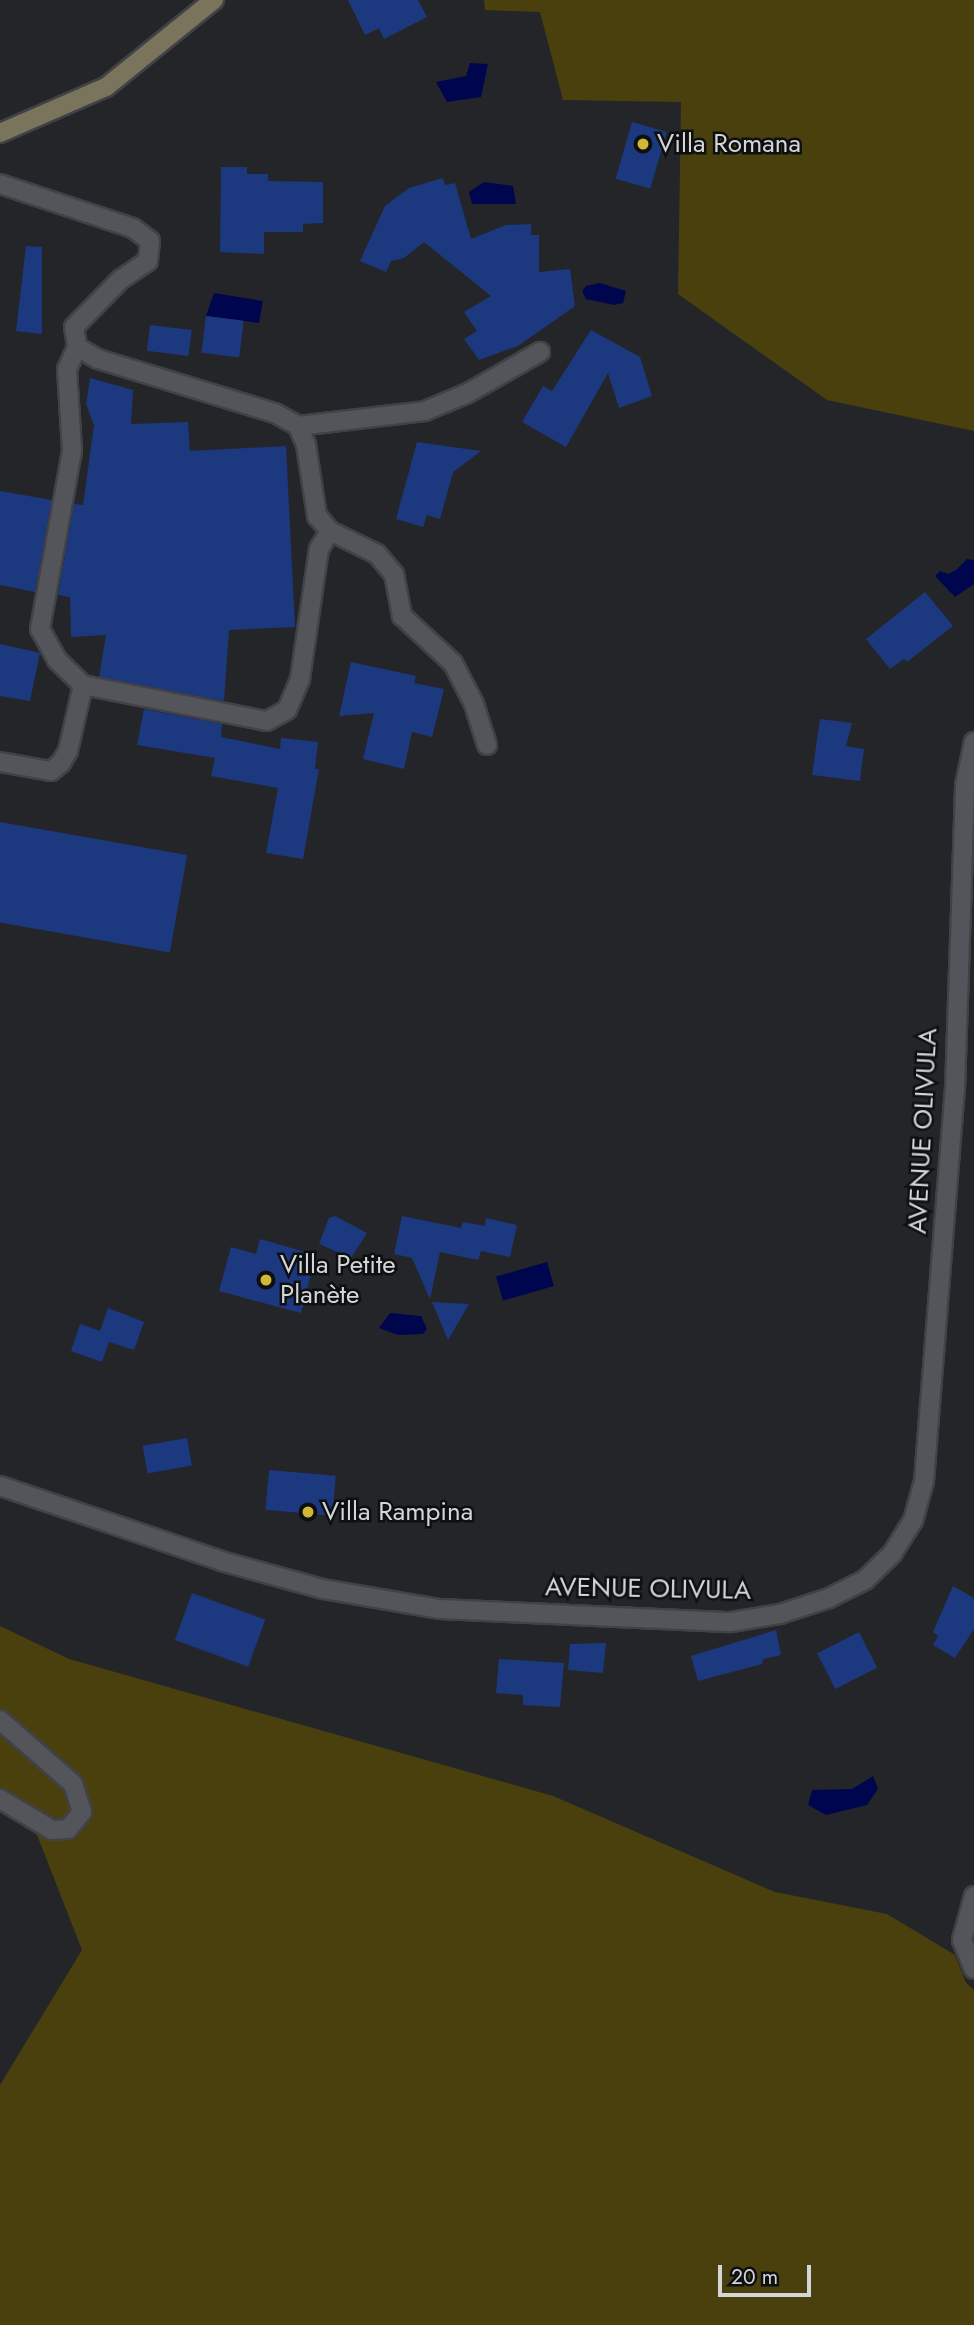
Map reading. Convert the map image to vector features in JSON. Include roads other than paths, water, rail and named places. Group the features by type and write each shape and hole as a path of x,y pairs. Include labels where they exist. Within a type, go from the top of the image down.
{"main road":[{"path":"0,134 106,87 214,0"}],"street":[{"path":"0,184 133,228 150,241 148,261 111,287 74,327 77,347 67,369 72,451 40,629 57,660 83,685 267,721 287,710 300,679 319,549 330,531"},
{"path":"77,347 98,359 275,413 298,426 425,411 468,393 540,352"},
{"path":"298,426 306,445 317,516 330,531 377,554 394,574 402,616 453,663 474,704 487,745"},
{"path":"0,761 51,771 61,763 68,751 83,685"},
{"name":"AVENUE OLIVULA","path":"0,1486 221,1561 323,1589 440,1609 731,1622 780,1614 865,1580 892,1554 913,1521 924,1482 954,1090 965,785 974,742"},
{"path":"0,1720 74,1784 82,1812 68,1829 52,1830 0,1799"},
{"path":"974,1896 962,1940 974,1969"}],"place":[{"name":"Villa Romana","path":"643,144"},
{"name":"Villa Petite Planète","path":"266,1280"},
{"name":"Villa Rampina","path":"308,1512"}]}
